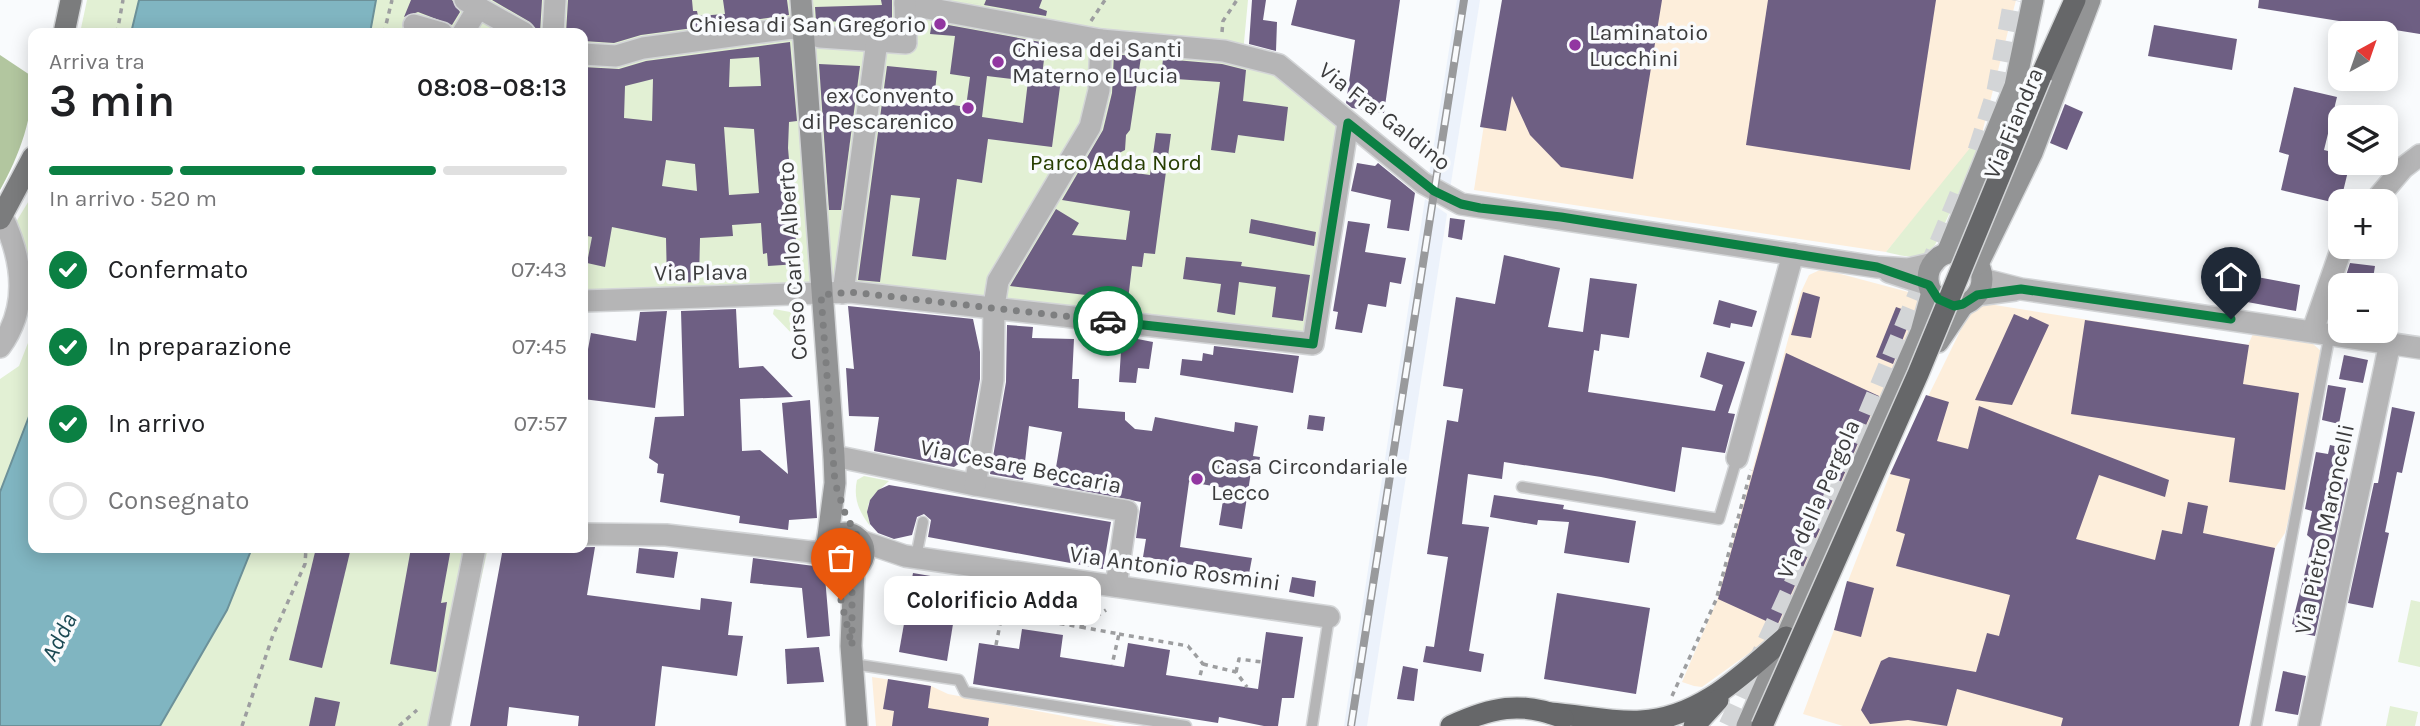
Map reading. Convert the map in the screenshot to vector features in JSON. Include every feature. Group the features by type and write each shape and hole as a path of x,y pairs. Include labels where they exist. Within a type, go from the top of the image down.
{"highway":[{"path":"2041,76 2060,0"},
{"path":"1762,726 1913,386 2075,0"},
{"path":"1694,726 1736,681 1786,636"},
{"path":"1550,713 1631,721 1659,719 1705,702 1736,681"},
{"path":"1451,726 1478,713 1509,706 1535,708 1580,726"}],"main road":[{"path":"65,28 71,0"},
{"path":"1,218 28,167"}],"street":[{"path":"552,28 555,0"},
{"name":"Corso Carlo Alberto","path":"801,0 834,456 835,483 827,544"},
{"name":"Via Fiandra","path":"1931,289 1940,258 2015,86 2033,0"},
{"name":"Via Fiandra","path":"1975,285 2032,153 2090,0"},
{"path":"588,54 616,56 654,46 792,28 804,34 906,43 905,2"},
{"name":"Via Fra' Galdino","path":"905,2 1101,40 1219,50 1279,65 1434,191 1461,204 1877,267 1908,269 1940,258"},
{"path":"464,28 471,4 515,28"},
{"path":"414,25 424,28"},
{"path":"975,485 993,380 994,306 999,281 1090,127 1099,90 1101,40"},
{"path":"843,293 877,41"},
{"name":"Via Plava","path":"588,301 843,293 994,306 1313,344 1348,123"},
{"path":"2385,189 2403,168 2420,155"},
{"path":"816,224 852,217"},
{"path":"1,218 17,248 20,270 18,304 4,342"},
{"path":"1940,258 1964,253 1975,285"},
{"path":"1744,462 1793,254"},
{"path":"2322,332 2339,259"},
{"name":"Via Fra' Galdino","path":"1877,267 1931,289"},
{"path":"1931,289 1945,304 1975,285 2021,289 2328,333"},
{"name":"Via della Pergola","path":"1772,726 1937,342 1975,285"},
{"name":"Via della Pergola","path":"1747,726 1921,332 1931,289"},
{"path":"2390,343 2420,348"},
{"name":"Via Pietro Maroncelli","path":"2309,726 2390,343"},
{"name":"Via Cesare Beccaria","path":"834,456 927,480 975,485 1127,511 1116,586"},
{"name":"Corso Carlo Alberto","path":"835,483 858,538"},
{"path":"588,534 666,535 820,553 838,534 858,538 864,548 857,566 852,655 857,726"},
{"name":"Via Antonio Rosmini","path":"858,538 911,557 1329,617"},
{"path":"827,544 825,554 831,566 852,655"},
{"path":"439,726 474,553"},
{"name":"Via Antonio Rosmini","path":"857,566 911,557"},
{"path":"831,566 846,572 857,566"}],"lane":[{"path":"2256,726 2322,332"},
{"path":"1522,487 1719,519 1744,462"},
{"path":"911,557 923,522"},
{"name":"Via Antonio Rosmini","path":"1312,726 1329,617"},
{"path":"852,655 959,680 965,692 1186,726"}],"path":[{"path":"118,28 123,0"},
{"path":"385,28 392,0"},
{"path":"1219,50 1223,21 1237,0"},
{"path":"1671,698 1716,600 1744,462"},
{"path":"242,726 274,635 305,564 306,553"},
{"path":"1081,627 1106,610"},
{"path":"996,645 1002,614 1081,627 1188,646 1203,664 1236,672 1247,687"},
{"path":"1112,665 1119,634"},
{"path":"1236,672 1239,659 1262,662"},
{"path":"1199,680 1203,664"},
{"path":"399,726 417,710"}],"shaded area":[{"path":"1457,0 1480,0 1450,189 1429,175"},
{"path":"1503,0 2016,0 1981,137 1886,252 1474,190"},
{"path":"1425,199 1447,214 1367,726 1344,726"},
{"path":"1822,269 1927,297 1780,631 1702,687 1694,686 1682,682 1717,600 1801,292 1809,275"},
{"path":"1982,303 2248,345 2253,334 2313,344 2321,351 2295,493 2285,533 2275,548 2239,726 1843,726 1803,714 1834,630 1848,581 1890,474 1970,311"},
{"path":"872,677 931,686 948,694 1116,726 876,726"}],"green space":[{"name":"Parco Adda Nord","path":"87,0 1248,0 1243,53 1291,61 1352,116 1322,346 788,291 588,302 588,28 81,28"},
{"path":"0,55 28,74 28,119 14,163 0,190"},
{"path":"1991,122 1935,245 1918,256 1886,252"},
{"path":"28,202 28,258 16,222"},
{"path":"28,272 28,299 25,304"},
{"path":"774,309 801,314 801,338 796,338 773,314"},
{"path":"28,343 28,553 487,553 449,726 0,726 0,379 19,366"},
{"path":"864,476 889,481 870,500 870,526 856,499 857,480"},
{"path":"2411,600 2420,602 2420,667 2398,662"},
{"path":"2390,706 2418,712 2415,726 2386,726"}],"water":[{"path":"139,0 376,0 371,28 132,28"},
{"name":"Adda","path":"28,419 28,553 250,553 227,610 160,726 0,726 0,492"}],"building":[{"path":"411,0 452,0 460,12 452,25 418,12 404,17"},
{"path":"492,0 542,0 540,28 535,28"},
{"path":"568,0 692,0 693,11 697,11 698,16 725,14 723,0 787,0 789,15 641,35 614,43 588,41 588,28 566,28"},
{"path":"881,0 892,0 892,23 816,21 815,7 882,5"},
{"path":"986,0 1042,0 1039,8 1047,11 1046,16 984,5"},
{"path":"1252,0 1266,0 1263,20 1277,22 1276,51 1249,44"},
{"path":"1297,0 1400,0 1384,113 1352,108 1346,103 1355,40 1291,25"},
{"name":"Laminatoio Lucchini","path":"1502,0 1662,0 1633,179 1561,167 1530,135 1512,96 1506,131 1480,127"},
{"path":"1768,0 1936,0 1910,170 1746,145"},
{"path":"2259,0 2420,0 2420,34 2398,30 2398,21 2339,21 2258,8"},
{"path":"932,22 1046,43 1042,76 1061,79 1052,147 988,139 982,183 957,179 946,260 912,256 920,198 891,195 880,282 858,280 887,66 937,71 934,102 966,107 970,77 950,74 955,36 930,34","holes":["987,76 1028,81 1023,123 982,117"]},
{"path":"2154,25 2237,39 2232,70 2148,56"},
{"path":"790,42 797,121 789,122 788,148 798,264 768,266 767,253 763,254 761,223 732,225 733,236 700,238 699,282 667,283 666,238 612,227 605,267 588,263 592,237 588,236 588,67 619,69 646,61","holes":["759,57 761,86 729,87 730,59","653,79 652,121 624,118 625,86","724,127 754,129 759,193 729,195","666,160 695,164 697,191 662,186"]},
{"path":"1114,54 1141,57 1130,130 1126,135 1125,150 1092,167 1150,175 1156,133 1171,134 1155,254 1144,253 1142,267 1132,266 1128,300 1010,286 1056,209 1079,223 1072,235 1126,240 1130,211 1062,200 1103,130 1112,93"},
{"path":"1163,59 1222,64 1246,70 1243,101 1288,107 1284,141 1238,135 1235,153 1211,150 1220,82 1161,78"},
{"path":"819,64 860,66 841,210 829,210"},
{"path":"2294,87 2337,97 2335,105 2328,105 2328,134 2324,150 2328,151 2328,175 2347,175 2344,189 2328,189 2328,201 2281,190 2289,155 2279,152"},
{"path":"2065,104 2083,112 2067,150 2050,143"},
{"path":"1357,163 1375,166 1378,163 1415,193 1409,231 1387,228 1391,200 1351,191"},
{"path":"1450,218 1465,220 1462,240 1448,237"},
{"path":"1251,219 1316,232 1314,246 1249,233"},
{"path":"1348,221 1370,224 1365,252 1406,258 1401,284 1390,282 1386,307 1368,304 1362,333 1335,329 1338,312 1333,311"},
{"path":"1504,255 1560,268 1548,327 1583,332 1590,278 1637,284 1629,338 1601,334 1599,351 1594,350 1588,392 1715,411 1723,385 1700,377 1707,352 1745,362 1728,413 1735,414 1725,453 1682,447 1675,492 1504,462 1502,479 1468,474 1462,524 1489,527 1469,651 1484,654 1481,672 1423,662 1426,646 1434,647 1448,557 1427,554 1447,420 1458,422 1463,389 1443,386 1456,297 1495,304"},
{"path":"1186,257 1242,262 1241,266 1310,275 1303,321 1272,317 1276,287 1239,282 1235,315 1217,312 1221,284 1183,279"},
{"path":"2350,263 2375,266 2374,273 2347,273"},
{"path":"2214,269 2300,285 2296,311 2209,295"},
{"path":"1803,292 1820,297 1811,338 1791,335"},
{"path":"1719,300 1757,311 1752,327 1731,323 1730,328 1713,324"},
{"path":"848,306 973,319 980,352 980,379 966,459 954,467 874,451 879,417 849,416 846,368 854,369"},
{"path":"1896,307 1913,313 1893,364 1876,357"},
{"path":"736,309 739,368 763,366 793,397 740,399 742,451 760,450 788,474 782,403 810,400 817,518 789,520 788,530 739,523 740,516 660,502 664,474 657,473 658,464 649,458 655,417 684,416 681,311"},
{"path":"667,311 655,408 588,400 588,349 591,333 636,341 640,312"},
{"path":"2014,314 2028,320 2030,316 2049,325 2012,405 1975,400"},
{"path":"2085,320 2249,345 2243,384 2299,393 2285,490 2229,482 2235,438 2071,414"},
{"path":"1007,325 1033,327 1032,338 1074,339 1072,379 1079,379 1078,408 1125,412 1125,420 1135,429 1152,431 1155,417 1234,432 1235,422 1258,426 1253,456 1260,457 1257,473 1251,472 1242,529 1219,525 1225,488 1189,482 1180,547 1252,558 1249,574 1143,557 1146,539 1136,538 1141,502 1053,485 1062,432 1029,426 1023,480 990,474 1006,382"},
{"path":"1122,336 1153,342 1149,369 1138,368 1136,383 1119,382"},
{"path":"1214,346 1299,356 1293,393 1180,375 1182,359 1202,361 1203,353 1213,355"},
{"path":"1786,353 1879,396 1777,626 1718,599"},
{"path":"2344,355 2368,360 2363,383 2339,379"},
{"path":"2328,385 2346,388 2339,424 2322,420"},
{"path":"1926,395 1949,402 1937,441 1968,449 1979,406 2169,480 2165,497 2099,475 2076,539 2155,560 2162,530 2182,534 2188,502 2208,506 2203,533 2275,548 2239,726 2061,726 2063,718 1957,689 1947,726 1908,720 1870,724 1861,710 1881,661 1889,657 1976,672 1987,633 1999,636 2010,595 1896,566 1905,534 1896,531 1910,479 1890,474"},
{"path":"2392,407 2415,412 2402,473 2397,472 2385,532 2389,533 2373,608 2348,603 2374,483 2378,483"},
{"path":"1309,415 1325,417 1323,431 1307,429"},
{"path":"2330,445 2348,449 2342,474 2348,479 2315,636 2294,632 2295,625 2292,624 2313,540 2307,535 2312,511 2305,509 2316,452 2328,454"},
{"path":"889,485 1111,522 1103,569 928,537 931,520 924,514 917,517 912,535 894,539 878,533 870,524 867,512 870,500 878,490"},
{"path":"1494,495 1564,505 1563,509 1636,521 1629,563 1564,553 1569,522 1538,520 1537,525 1490,517"},
{"path":"588,547 595,547 587,595 700,610 701,598 732,602 728,635 743,636 737,676 662,666 655,726 578,726 579,716 509,707 507,726 470,726 502,553 588,553"},
{"path":"639,548 678,552 674,578 636,573"},
{"path":"315,553 350,553 322,668 289,660"},
{"path":"410,553 450,553 441,603 447,602 436,672 390,664"},
{"path":"753,558 814,566 825,577 830,636 807,638 802,588 750,583"},
{"path":"913,573 960,581 947,661 899,652"},
{"path":"1292,577 1316,581 1314,597 1289,592"},
{"path":"988,581 1015,585 1011,610 984,605"},
{"path":"1847,581 1874,588 1861,637 1834,630"},
{"path":"1557,593 1650,608 1636,694 1544,679"},
{"path":"1022,629 1063,635 1060,657 1124,667 1128,643 1170,650 1166,675 1258,689 1266,632 1303,637 1294,698 1282,698 1278,726 1264,726 1219,717 1218,723 973,684 979,643 1019,649"},
{"path":"819,647 824,682 787,684 785,649"},
{"path":"1403,666 1418,669 1414,701 1397,699"},
{"path":"2283,671 2306,676 2298,715 2275,711"},
{"path":"888,679 931,686 928,708 989,718 988,726 892,726 894,711 883,709"},
{"path":"315,697 340,702 335,726 309,726"}],"tunnel":[{"path":"1978,151 1997,91 2014,0"},
{"path":"1729,726 1835,495 1963,187"}],"railway":[{"path":"1351,726 1464,0"}],"way so far":[{"path":"841,600 852,646 852,579 854,569 864,556 864,548 846,516 835,483 821,295 850,292 994,306 1108,321"}],"place":[{"name":"Chiesa di San Gregorio","path":"940,24"},
{"name":"Laminatoio Lucchini","path":"1575,45"},
{"name":"Chiesa dei Santi Materno e Lucia","path":"998,62"},
{"name":"ex Convento di Pescarenico","path":"968,108"},
{"name":"Casa Circondariale Lecco","path":"1197,479"},
{"name":"Colorificio Adda","path":"841,600"}],"route":[{"path":"1108,321 1313,344 1348,123 1434,191 1461,204 1497,211 1561,217 1877,267 1929,285 1938,299 1954,306 1971,301 1977,295 2021,289 2231,319"}]}
